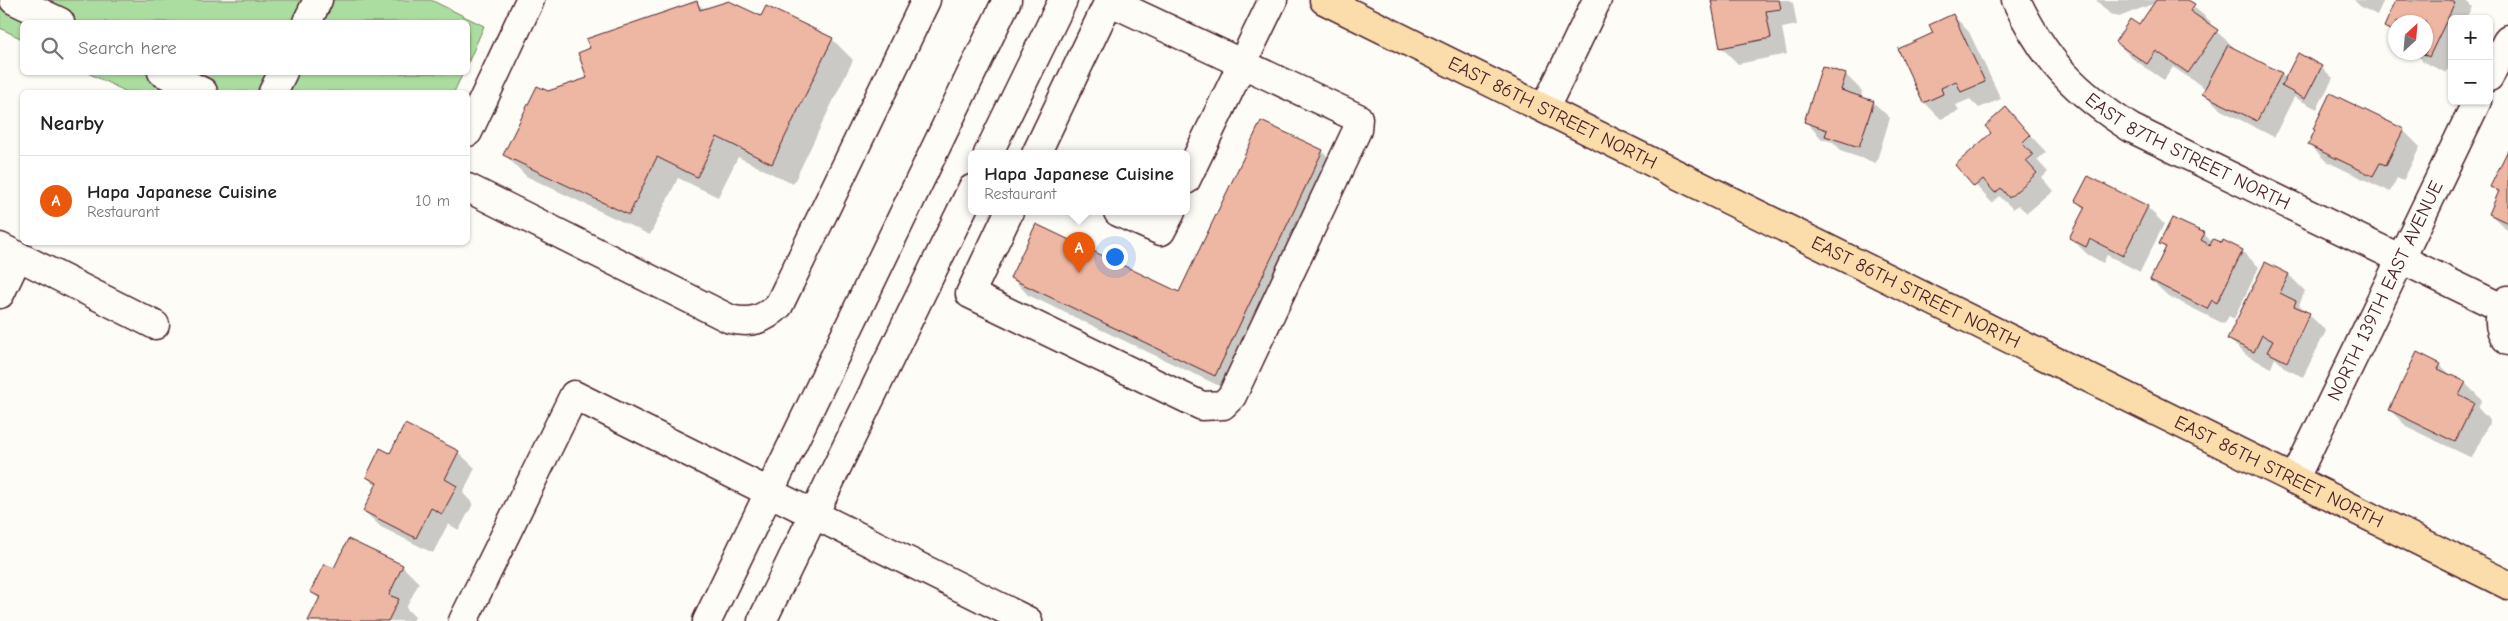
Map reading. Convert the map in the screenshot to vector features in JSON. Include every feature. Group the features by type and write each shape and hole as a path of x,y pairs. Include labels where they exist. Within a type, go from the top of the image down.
{"main road":[{"name":"EAST 86TH STREET NORTH","path":"1324,0 2508,585"}],"street":[{"path":"14,0 56,20"},
{"path":"308,20 318,0"},
{"path":"470,128 530,0"},
{"path":"470,189 730,319 745,322 760,319 779,305 926,0"},
{"path":"706,621 1007,0"},
{"path":"990,150 1063,0"},
{"path":"1190,172 1273,0"},
{"path":"1545,108 1597,0"},
{"name":"EAST 87TH STREET NORTH","path":"2016,0 2025,19 2057,68 2073,85 2100,107 2131,128 2400,259 2505,304"},
{"path":"1008,215 970,294 1202,406 1223,405 1232,396 1357,130 1358,118 1109,1 1038,150"},
{"path":"2493,69 2508,39"},
{"path":"168,75 199,90"},
{"path":"274,90 282,75"},
{"name":"NORTH 139TH EAST AVENUE","path":"2294,480 2475,105"},
{"path":"762,621 968,197"},
{"path":"1125,215 1161,231 1169,215"},
{"path":"0,294 9,252 155,325"},
{"path":"2505,304 2500,323 2508,341"},
{"path":"463,621 574,396 1028,621"}],"green space":[{"path":"0,0 431,0 484,26 470,58 470,20 20,20 20,38 0,28"},
{"path":"92,75 462,75 455,90 123,90"}],"building":[{"path":"1711,0 1779,0 1781,9 1766,11 1771,38 1720,48"},
{"path":"2156,0 2188,0 2195,4 2190,11 2218,30 2188,73 2156,51 2147,64 2115,42 2130,19 2139,25"},
{"path":"2396,0 2450,0 2455,3 2433,49 2433,15 2389,15"},
{"path":"697,1 700,10 729,1 761,16 766,6 833,38 772,164 717,137 697,177 657,157 629,215 503,155 537,86 548,91 587,78 578,53 590,48 586,39"},
{"path":"1953,14 1985,82 1961,92 1956,81 1941,88 1943,94 1923,103 1898,49 1933,33 1929,25"},
{"path":"2388,18 2388,29 2384,27"},
{"path":"2228,45 2282,73 2257,121 2202,94"},
{"path":"2298,53 2322,66 2305,99 2281,86"},
{"path":"1822,66 1846,74 1841,90 1874,101 1859,147 1825,136 1827,130 1804,122"},
{"path":"2330,93 2404,129 2386,165 2380,163 2373,176 2308,145 2315,130 2313,129"},
{"path":"2006,107 2030,135 2022,143 2033,155 2026,161 2037,173 2009,198 2001,188 1995,193 1983,179 1974,187 1955,165 1991,133 1985,126"},
{"path":"1261,121 1323,150 1215,376 1010,278 1036,224 1179,292"},
{"path":"2508,150 2508,223 2489,214 2499,191 2490,187"},
{"path":"2088,176 2148,206 2123,256 2090,239 2086,247 2069,238 2085,207 2075,201"},
{"path":"2172,218 2205,233 2201,240 2210,245 2213,239 2222,243 2223,240 2243,250 2217,303 2212,300 2207,309 2150,280 2166,247 2159,244"},
{"path":"2265,262 2289,274 2280,293 2296,301 2294,306 2310,313 2287,362 2267,352 2273,341 2262,335 2254,352 2227,339"},
{"path":"2417,352 2441,364 2438,369 2466,382 2459,395 2474,403 2455,442 2389,410"},
{"path":"405,424 459,451 445,479 457,486 442,514 431,508 416,538 363,511 377,483 366,477 380,448 390,453"},
{"path":"348,539 403,565 389,595 399,599 388,621 308,621 320,597 310,592 324,564 334,568"}],"place":[{"name":"Hapa Japanese Cuisine","path":"1079,273"}]}
